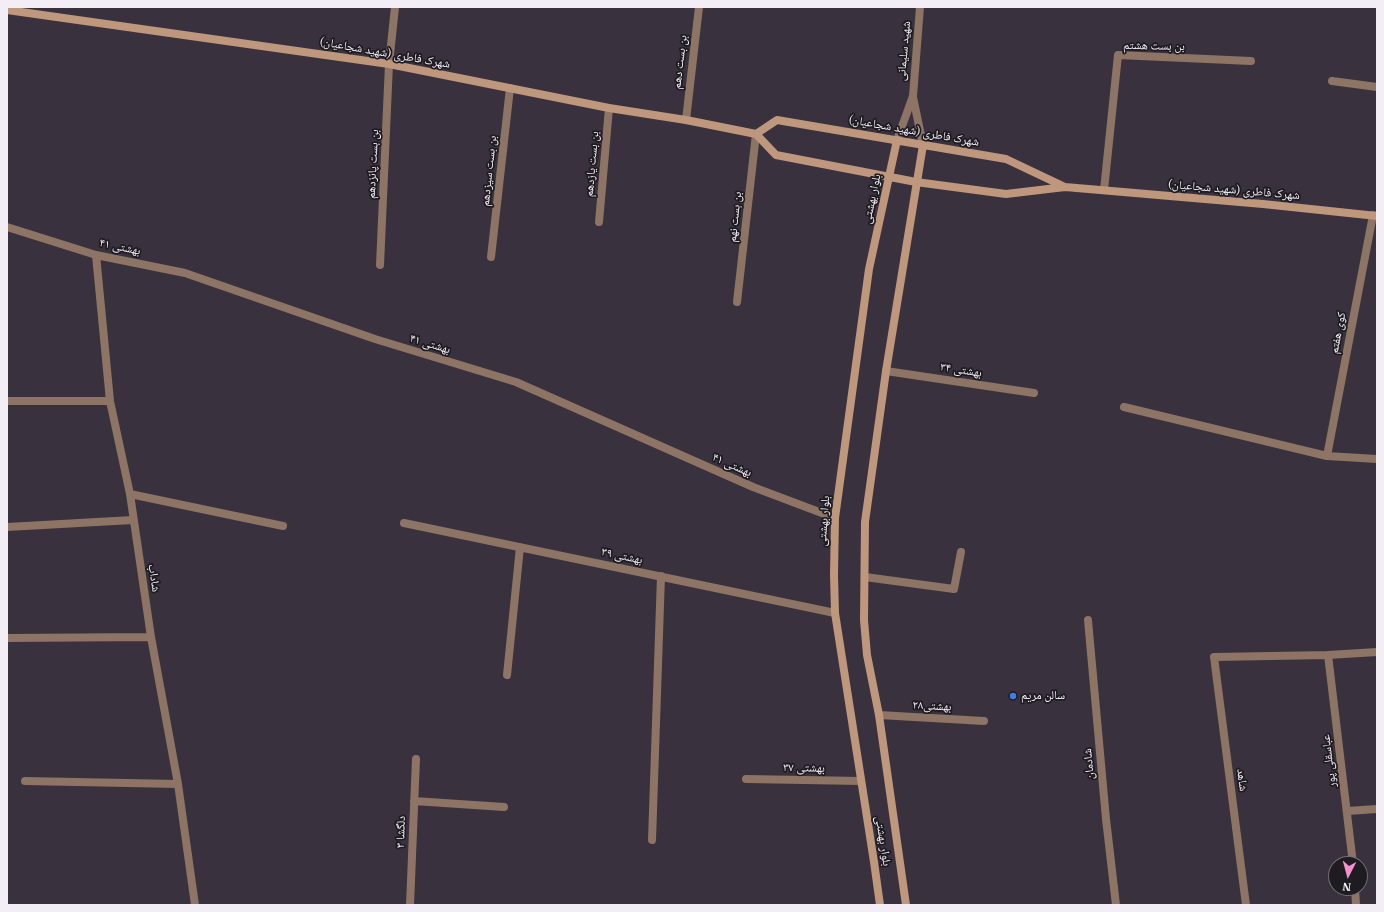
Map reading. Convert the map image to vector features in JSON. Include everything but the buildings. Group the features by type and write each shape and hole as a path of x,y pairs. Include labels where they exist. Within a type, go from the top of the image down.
{"main road":[{"name":"شهرک فاطری (شهید شجاعیان)","path":"7,10 389,64 609,108 686,120 756,134 776,155 916,182 1006,194 1065,187 1263,204 1375,216"},
{"name":"شهرک فاطری (شهید شجاعیان)","path":"756,134 777,120 897,140 1006,159 1065,187"},
{"name":"بلوار بهشتی","path":"880,905 835,613 835,518 869,270 897,140"},
{"name":"بلوار بهشتی","path":"906,905 879,715 867,655 864,620 865,522 886,371 923,145"}],"street":[{"name":"بن بست پانزدهم","path":"380,264 389,64 395,7"},
{"name":"بن بست دهم","path":"686,120 699,7"},
{"name":"شهید سلیمانی","path":"897,140 913,96 920,7"},
{"name":"بن بست هشتم","path":"1104,190 1118,55 1252,60"},
{"path":"1332,81 1377,87"},
{"name":"بن بست سیزدهم","path":"491,257 510,88"},
{"name":"شهید سلیمانی","path":"913,96 923,145"},
{"name":"بن بست یازدهم","path":"599,222 609,108"},
{"name":"بن بست نهم","path":"737,302 756,134"},
{"name":"کوی هفتم","path":"1327,456 1375,216"},
{"name":"بهشتی ۴۱","path":"7,227 96,255 185,273 375,339 516,382 753,487 835,518"},
{"name":"شاداب","path":"96,255 110,401 130,494 151,637 178,784 195,905"},
{"name":"بهشتی ۳۴","path":"886,371 1034,393"},
{"path":"7,401 110,401"},
{"path":"1124,407 1327,456 1377,459"},
{"path":"130,494 283,526"},
{"path":"7,528 133,520"},
{"name":"بهشتی ۳۹","path":"404,523 835,613"},
{"path":"507,675 520,547"},
{"path":"865,577 954,589 961,552"},
{"path":"652,840 661,576"},
{"name":"شادمان","path":"1088,620 1106,819 1116,905"},
{"path":"7,638 151,637"},
{"path":"1328,655 1377,652"},
{"name":"شاهد","path":"1246,905 1214,658 1328,655"},
{"name":"عباسقلی پور","path":"1328,655 1353,856"},
{"name":"بهشتی۲۸","path":"879,715 984,721"},
{"name":"دلگشا ۳","path":"410,905 416,760"},
{"name":"بهشتی ٣٧","path":"746,779 861,781"},
{"path":"25,781 178,784"},
{"path":"414,801 504,808"},
{"path":"1347,810 1377,809"}],"place":[{"name":"سالن مریم","path":"1013,696"}]}
